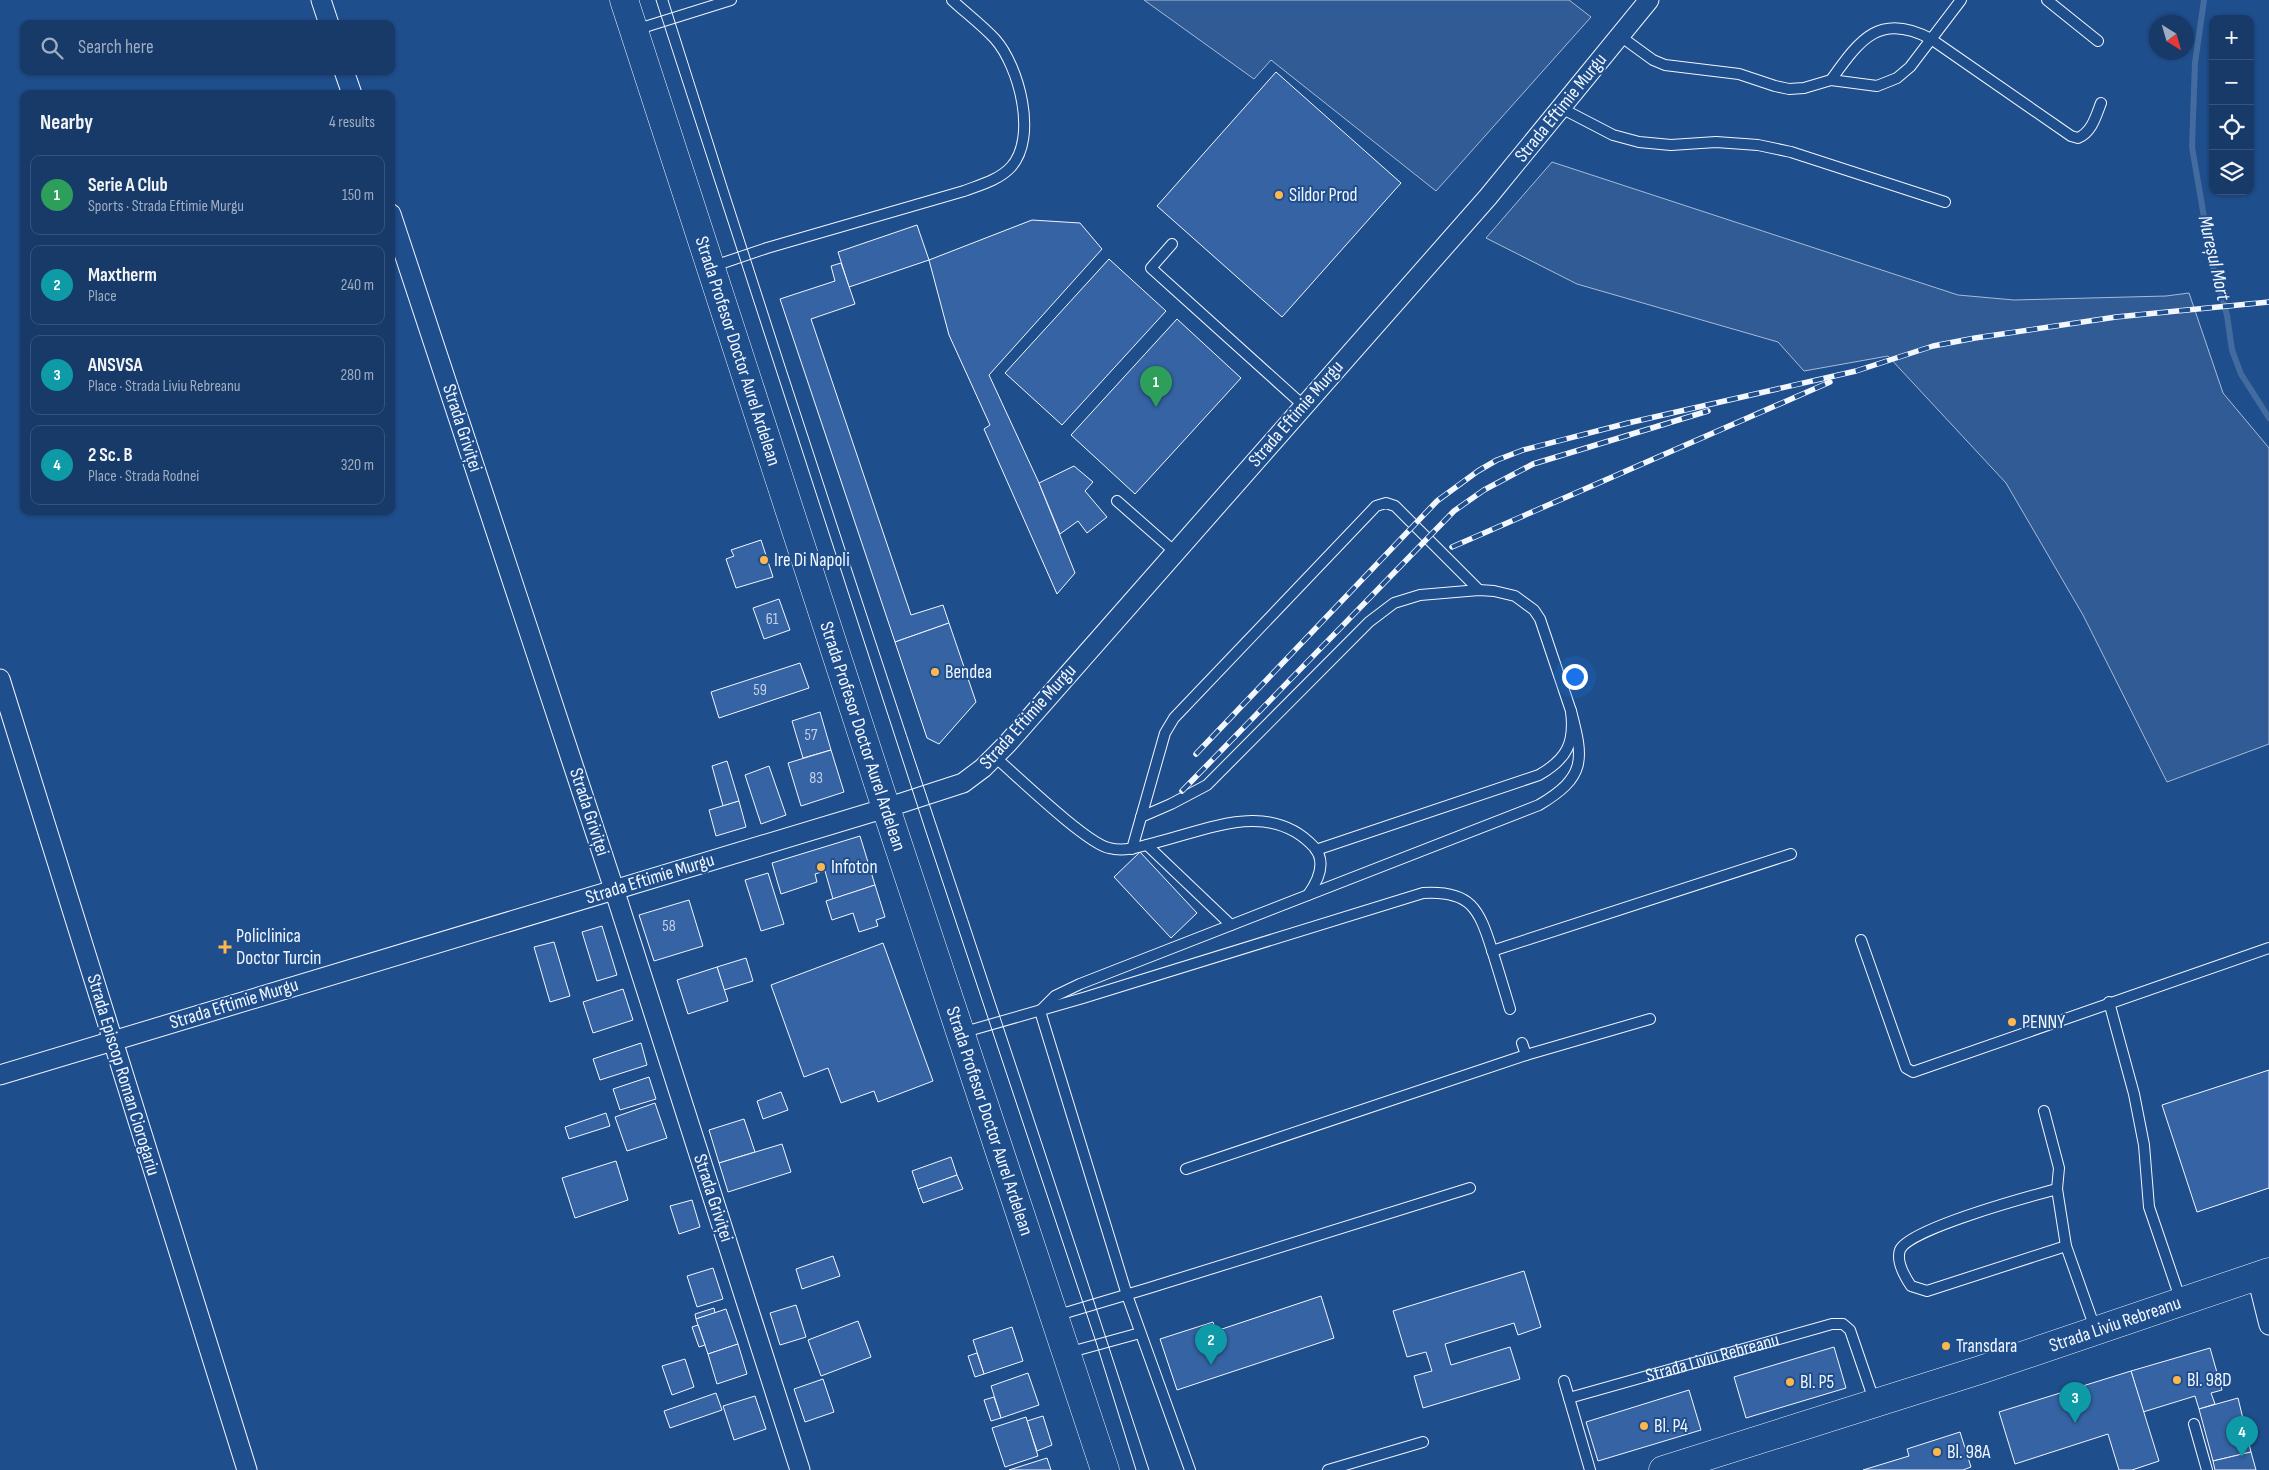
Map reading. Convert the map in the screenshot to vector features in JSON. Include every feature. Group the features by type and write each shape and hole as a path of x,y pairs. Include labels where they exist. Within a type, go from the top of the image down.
{"main road":[{"name":"Strada Profesor Doctor Aurel Ardelean","path":"624,0 886,808 1105,1470"},
{"name":"Strada Liviu Rebreanu","path":"1663,1470 2097,1332 2263,1274"}],"street":[{"path":"321,0 328,20"},
{"name":"Strada Eftimie Murgu","path":"0,1075 886,808 963,783 972,778 995,757 1488,197 1649,0"},
{"path":"345,75 351,90"},
{"name":"Strada Griviței","path":"395,226 614,889 800,1470"},
{"name":"Strada Episcop Roman Ciorogariu","path":"0,679 247,1470"},
{"path":"2263,1274 2269,1325"}],"lane":[{"path":"634,30 731,0"},
{"path":"710,268 767,248 964,191 994,180 1011,168 1021,153 1026,134 1024,113 1014,71 1007,55 995,39 952,0"},
{"path":"1620,36 1653,60 1665,65 1739,74 1789,89 1804,88 1832,80 1857,85 1878,86 1897,78 1910,67 1961,0"},
{"path":"2047,0 2098,41"},
{"path":"1832,80 1858,44 1872,34 1887,29 1903,29 1918,32 1931,39 2071,136 2078,138 2085,136 2092,126 2101,103"},
{"path":"1561,108 1613,135 1639,142 1671,145 1716,142 1758,146 1790,152 1946,202"},
{"path":"1172,244 1151,268 1304,406"},
{"path":"1117,501 1175,552"},
{"path":"1132,849 1165,733 1174,718 1376,506 1386,503 1395,506 1479,590"},
{"path":"1040,1011 1055,996 1080,984 1539,805 1555,796 1571,780 1579,763 1579,744 1571,711 1540,619 1534,610 1515,596 1494,591 1479,590 1420,596 1394,603 1369,622 1207,785 1141,817"},
{"path":"1316,850 1539,775 1559,762 1566,754 1573,726 1571,711"},
{"path":"995,757 1091,840 1111,849 1132,849 1235,822 1258,820 1278,824 1297,833 1316,850 1321,859 1321,869 1314,886 1307,895"},
{"path":"1147,845 1231,925"},
{"path":"1492,952 1791,854"},
{"path":"961,1033 1040,1011 1423,894 1441,892 1454,895 1466,902 1482,918 1510,1009"},
{"path":"1861,940 1906,1068 1909,1071 1917,1071 2109,1002 2269,948"},
{"path":"2109,1002 2134,1094 2144,1145 2149,1207 2182,1302"},
{"path":"1040,1011 1127,1295 1190,1470"},
{"path":"1186,1168 1526,1055 1650,1019"},
{"path":"1522,1043 1526,1055"},
{"path":"2044,1111 2059,1168 2057,1189 2066,1246 2097,1332"},
{"path":"1054,1316 1470,1188"},
{"path":"2057,1189 1929,1230 1907,1242 1900,1249 1899,1258 1905,1277 1911,1286 1927,1291 2066,1246"},
{"name":"Strada Liviu Rebreanu","path":"1569,1398 1837,1324 1843,1324 1850,1330 1854,1338 1875,1404"},
{"path":"1067,1353 1140,1333"},
{"path":"1564,1382 1590,1470"},
{"path":"2194,1424 2207,1470"},
{"path":"1328,1470 1423,1442"}],"shaded area":[{"path":"1144,0 1569,0 1591,17 1436,191 1271,60 1254,79"},
{"path":"1552,162 1958,295 2014,300 2166,296 2189,293 2223,393 2269,448 2269,744 2167,782 2083,615 2006,483 1888,356 1804,371 1778,342 1577,284 1486,238"}],"building":[{"name":"Sildor Prod","path":"1276,72 1401,183 1282,317 1157,206"},
{"path":"1032,220 1080,223 1102,249 989,375 1039,483 1075,573 1057,594 984,429 990,425 949,335 929,260"},
{"path":"917,225 929,260 849,287 838,252"},
{"path":"1109,259 1166,311 1062,425 1005,373"},
{"path":"841,263 855,304 811,319 911,615 943,605 949,623 895,642 780,299 835,281 831,266"},
{"path":"1177,319 1241,378 1135,494 1071,435"},
{"path":"1074,466 1093,482 1085,491 1107,517 1087,533 1078,521 1060,534 1039,483"},
{"path":"761,540 773,577 736,588 726,559 734,556 731,550"},
{"path":"779,599 790,630 764,639 753,608"},
{"name":"Bendea","path":"949,623 976,702 939,744 927,738 895,642"},
{"path":"800,663 809,688 719,718 711,692"},
{"path":"820,712 831,750 803,758 792,721"},
{"path":"831,750 844,792 801,806 788,763"},
{"path":"727,761 739,801 723,806 712,766"},
{"path":"769,766 786,815 761,824 745,775"},
{"path":"739,801 746,827 716,836 709,810"},
{"name":"Infoton","path":"860,836 875,885 833,899 825,871 815,874 817,882 781,894 772,863"},
{"path":"1140,852 1197,913 1171,938 1114,877"},
{"path":"768,873 784,924 761,931 745,880"},
{"path":"875,885 885,917 876,920 878,926 859,932 853,913 832,920 826,901"},
{"path":"689,900 703,946 654,961 639,915"},
{"path":"602,926 617,975 597,981 582,932"},
{"path":"554,942 570,996 550,1002 534,947"},
{"path":"883,943 933,1081 878,1102 874,1091 841,1103 828,1068 804,1077 771,985"},
{"path":"746,958 753,981 724,990 717,967"},
{"path":"717,967 728,1001 688,1014 677,980"},
{"path":"623,989 633,1020 593,1033 583,1002"},
{"path":"641,1043 647,1065 600,1080 593,1059"},
{"path":"2269,1070 2269,1188 2197,1212 2162,1105"},
{"path":"649,1077 656,1099 620,1110 613,1089"},
{"path":"781,1092 788,1110 763,1119 757,1101"},
{"path":"655,1103 667,1138 627,1151 615,1117"},
{"path":"606,1113 610,1126 569,1139 565,1127"},
{"path":"744,1119 755,1152 719,1163 709,1130"},
{"path":"782,1144 791,1172 728,1192 719,1163"},
{"path":"951,1157 957,1175 918,1189 912,1171"},
{"path":"616,1161 628,1200 575,1218 562,1178"},
{"path":"957,1175 963,1189 923,1203 918,1189"},
{"path":"692,1200 700,1227 679,1234 670,1206"},
{"path":"833,1256 840,1276 802,1289 796,1269"},
{"path":"713,1268 723,1299 697,1307 687,1276"},
{"path":"1524,1271 1541,1327 1518,1335 1514,1323 1445,1344 1451,1365 1510,1347 1520,1379 1423,1408 1414,1376 1432,1371 1426,1352 1407,1357 1393,1311"},
{"path":"1321,1296 1334,1338 1177,1390 1160,1339 1213,1322 1216,1331"},
{"path":"796,1305 806,1337 780,1345 770,1313"},
{"path":"714,1308 715,1313 696,1319 695,1314"},
{"path":"726,1309 738,1344 708,1354 696,1319"},
{"path":"858,1321 871,1357 821,1376 808,1340"},
{"path":"698,1325 705,1345 699,1347 692,1327"},
{"path":"1012,1327 1023,1361 984,1374 973,1340"},
{"path":"738,1344 747,1374 717,1384 708,1354"},
{"name":"Bl. P5","path":"1834,1347 1846,1388 1746,1418 1734,1377"},
{"name":"Bl. 98D","path":"2210,1348 2222,1390 2211,1393 2215,1404 2199,1409 2195,1396 2143,1412 2131,1371"},
{"path":"977,1353 984,1374 975,1377 968,1356"},
{"path":"685,1359 694,1387 672,1395 662,1366"},
{"path":"2131,1371 2159,1461 2132,1470 2119,1470 2108,1434 2015,1464 1999,1412"},
{"path":"1028,1373 1039,1405 1001,1418 991,1386"},
{"path":"823,1379 834,1412 805,1422 794,1389"},
{"name":"Bl. P4","path":"1689,1390 1701,1430 1598,1461 1586,1422"},
{"path":"716,1393 722,1410 670,1428 664,1411"},
{"path":"755,1396 766,1429 734,1440 723,1406"},
{"path":"994,1397 1001,1418 991,1421 984,1400"},
{"path":"2238,1398 2251,1452 2213,1461 2199,1409"},
{"path":"1043,1416 1052,1445 1037,1451 1027,1421"},
{"path":"1026,1417 1038,1456 1005,1467 992,1428"},
{"name":"Bl. 98A","path":"1960,1432 1971,1467 1963,1470 1863,1470 1909,1456 1907,1449"},
{"path":"2251,1452 2256,1470 2215,1470 2213,1461"},
{"path":"1047,1458 1051,1470 1009,1470"}],"waterway":[{"name":"Mureșul Mort","path":"2204,0 2195,63 2192,147 2212,264 2227,315 2232,350 2241,374 2269,418"}],"tram line":[{"path":"656,0 925,829 1097,1345 1136,1470"},
{"path":"668,0 846,552 1149,1470"}],"railway":[{"path":"1196,754 1437,501 1478,471 1497,460 1523,450 1628,423 1856,371 1933,346 2116,317 2269,302"},
{"path":"1452,547 1830,382"},
{"path":"1182,791 1454,511 1484,490 1533,464 1708,411"}],"place":[{"name":"Sildor Prod","path":"1279,195"},
{"name":"Serie A Club","path":"1156,407"},
{"name":"Ire Di Napoli","path":"764,560"},
{"name":"Bendea","path":"935,672"},
{"name":"Infoton","path":"821,867"},
{"name":"Policlinica Doctor Turcin","path":"225,947"},
{"name":"PENNY","path":"2012,1022"},
{"name":"Transdara","path":"1946,1346"},
{"name":"Maxtherm","path":"1211,1365"},
{"name":"Bl. 98D","path":"2177,1380"},
{"name":"Bl. P5","path":"1790,1382"},
{"name":"ANSVSA","path":"2075,1423"},
{"name":"Bl. P4","path":"1644,1426"},
{"name":"Bl. 98A","path":"1937,1452"},
{"name":"2 Sc. B","path":"2242,1457"}]}
